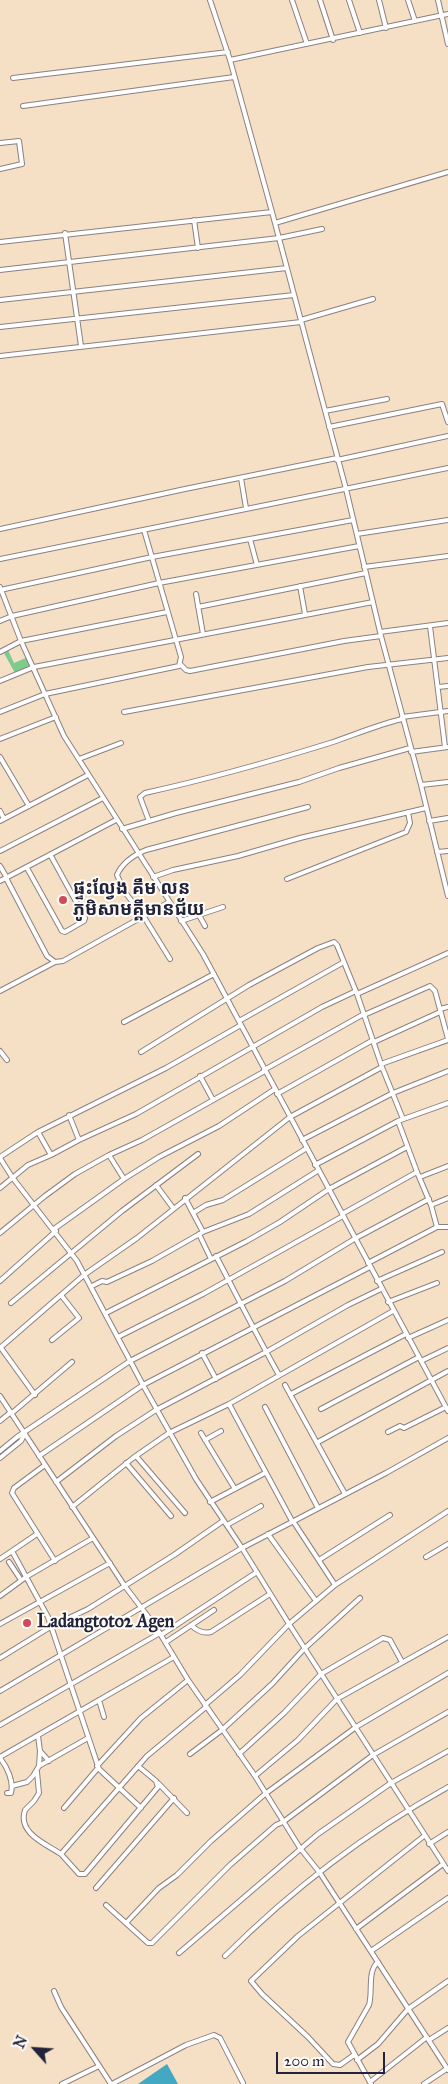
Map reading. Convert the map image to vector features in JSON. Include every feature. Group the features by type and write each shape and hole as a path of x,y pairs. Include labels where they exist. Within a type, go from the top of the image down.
{"street":[{"path":"210,0 228,52 346,489 380,634 410,750 422,785 429,821 446,879 448,896"},
{"path":"292,0 307,44"},
{"path":"320,0 333,40"},
{"path":"349,0 360,34"},
{"path":"378,0 386,28"},
{"path":"408,0 415,21"},
{"path":"438,0 448,44"},
{"path":"230,60 333,40 448,14"},
{"path":"13,78 228,52"},
{"path":"23,106 234,77"},
{"path":"0,143 19,141 22,164 0,169"},
{"path":"275,223 448,172"},
{"path":"0,242 65,233 272,212"},
{"path":"194,220 198,248"},
{"path":"0,270 279,238 322,229"},
{"path":"65,233 81,346"},
{"path":"0,300 287,268"},
{"path":"0,327 294,295"},
{"path":"0,356 301,321 374,299"},
{"path":"325,411 387,399"},
{"path":"329,427 447,402"},
{"path":"442,404 448,422"},
{"path":"0,529 448,436"},
{"path":"0,559 448,468"},
{"path":"240,478 246,508"},
{"path":"353,520 152,557 0,589 21,641 64,736 214,974 315,1165 356,1238 381,1289 447,1408 404,1428 400,1426 388,1432"},
{"path":"356,534 448,520"},
{"path":"0,712 45,694 174,668 180,664 181,658 144,530"},
{"path":"250,539 257,565"},
{"path":"0,621 12,616 159,583 359,546"},
{"path":"364,567 448,556"},
{"path":"198,607 366,573"},
{"path":"300,586 305,614"},
{"path":"196,594 203,634"},
{"path":"0,681 34,667 372,602"},
{"path":"0,652 21,641 167,612"},
{"path":"180,664 190,672 380,634 448,623"},
{"path":"122,829 410,750 447,747 430,626"},
{"path":"124,712 368,667 448,658"},
{"path":"438,687 448,686"},
{"path":"149,821 140,797 145,793 255,766 402,718 448,711"},
{"path":"0,739 56,716"},
{"path":"79,759 121,743"},
{"path":"0,756 29,806"},
{"path":"0,811 2,820 88,775"},
{"path":"422,785 448,782"},
{"path":"0,851 103,798"},
{"path":"170,960 144,917 124,891 117,875 120,866 138,854 170,842 226,830 308,807"},
{"path":"153,877 173,870 238,856 300,838 426,808"},
{"path":"287,880 406,832 410,823 408,812"},
{"path":"429,821 448,818"},
{"path":"0,881 51,856 116,820"},
{"path":"437,852 448,851"},
{"path":"27,868 62,931 65,932 84,921 84,918 51,856"},
{"path":"0,866 47,956 55,962"},
{"path":"1,990 55,962 63,961 169,902"},
{"path":"181,921 222,907"},
{"path":"199,915 205,926"},
{"path":"141,1052 226,998 318,948 334,942 337,945 356,992 381,1066 393,1093 407,1147 432,1205 437,1227"},
{"path":"0,1188 33,1161 51,1156 79,1140 136,1114 338,998 448,953"},
{"path":"344,962 166,1068 69,1115 38,1132 0,1157 12,1177 35,1204 77,1261 92,1286 156,1410 210,1502 242,1548 429,1844 448,1871"},
{"path":"124,1022 214,974"},
{"path":"0,1233 75,1174 109,1155 142,1140 364,1014 427,986 434,989 448,1039 381,1066 290,1117 185,1198 137,1238 84,1275 0,1348 35,1395"},
{"path":"0,1281 55,1230 124,1179 159,1157 219,1126 276,1091 374,1041 448,1007"},
{"path":"0,1051 7,1060"},
{"path":"302,1140 393,1093 448,1071"},
{"path":"200,1076 213,1100"},
{"path":"315,1165 400,1120 448,1103"},
{"path":"69,1115 79,1140"},
{"path":"38,1132 51,1156"},
{"path":"106,1313 280,1222 329,1189 407,1147"},
{"path":"193,1212 206,1205 223,1200 306,1148"},
{"path":"11,1303 156,1185 198,1154"},
{"path":"109,1155 124,1179"},
{"path":"420,1177 448,1166"},
{"path":"92,1286 102,1281 107,1282 152,1261 201,1233 249,1214 319,1170"},
{"path":"118,1337 228,1280 417,1172"},
{"path":"156,1185 173,1208"},
{"path":"185,1198 201,1233 255,1328 279,1375"},
{"path":"432,1205 448,1198"},
{"path":"0,1451 17,1437 130,1361 285,1281 356,1238 429,1199"},
{"path":"39,1456 143,1385 202,1353 255,1328 437,1227 448,1227"},
{"path":"377,1281 442,1252"},
{"path":"388,1302 437,1283"},
{"path":"56,1482 116,1436 156,1410 266,1352 348,1305 381,1289"},
{"path":"52,1340 79,1318 61,1295"},
{"path":"72,1507 126,1463 169,1433 229,1404 393,1311"},
{"path":"291,1394 407,1336 448,1320"},
{"path":"321,1409 420,1359 448,1348"},
{"path":"202,1353 216,1379"},
{"path":"0,1421 35,1395 72,1362"},
{"path":"318,1442 448,1371"},
{"path":"285,1384 345,1494"},
{"path":"0,1396 124,1585 166,1642 188,1680 255,1776 300,1848 320,1873 448,2069 424,2084"},
{"path":"229,1404 265,1473 293,1521 335,1585"},
{"path":"265,1407 318,1508"},
{"path":"205,1440 220,1431"},
{"path":"0,1458 21,1441 25,1433"},
{"path":"202,1433 236,1489"},
{"path":"0,1691 242,1548 448,1438"},
{"path":"136,1456 185,1513"},
{"path":"126,1463 171,1516"},
{"path":"45,1465 12,1492 55,1561"},
{"path":"210,1502 265,1473"},
{"path":"227,1526 261,1506"},
{"path":"62,1854 154,1749 240,1675 289,1624 335,1585 448,1511"},
{"path":"319,1560 390,1514"},
{"path":"0,1658 52,1626 88,1609 224,1521"},
{"path":"0,1558 37,1534"},
{"path":"268,1534 316,1601"},
{"path":"0,1596 21,1580 93,1538"},
{"path":"426,1557 448,1544"},
{"path":"12,1551 41,1602 52,1626 69,1684 98,1767 118,1789 141,1808"},
{"path":"9,1562 21,1580"},
{"path":"0,1624 110,1563"},
{"path":"0,1725 69,1684 160,1634 257,1572"},
{"path":"191,1625 199,1631 211,1632 270,1594"},
{"path":"190,1754 222,1730 272,1684 304,1648 360,1598"},
{"path":"166,1642 214,1610"},
{"path":"255,1776 298,1740 337,1699 448,1637"},
{"path":"239,1754 284,1713 321,1674 383,1638 390,1640 402,1662"},
{"path":"7,1793 11,1793 12,1786 8,1769 0,1757 174,1657"},
{"path":"126,1923 159,1888 177,1875 217,1836 265,1794 356,1727 448,1673"},
{"path":"64,1808 141,1718 188,1680"},
{"path":"99,1700 104,1718"},
{"path":"106,1906 148,1943 152,1943 230,1865 267,1832 373,1755 448,1712"},
{"path":"38,1736 40,1751 37,1772 39,1793 25,1810 24,1824 32,1835 62,1854 79,1874 85,1874 157,1789 158,1783"},
{"path":"39,1766 88,1738"},
{"path":"40,1751 49,1761"},
{"path":"178,1953 300,1848 391,1783 448,1751"},
{"path":"138,1766 174,1798 187,1813"},
{"path":"12,1786 27,1782 37,1772"},
{"path":"225,1956 245,1936 320,1873 408,1809 448,1787"},
{"path":"96,1888 174,1798"},
{"path":"429,1844 448,1832"},
{"path":"354,2055 340,2065 333,2064 252,1983 252,1979 298,1936 424,1836"},
{"path":"356,1929 443,1864"},
{"path":"371,1951 448,1898"},
{"path":"378,1962 372,1968 372,1992 369,2005 348,2042 371,2083 428,2039 448,2028"},
{"path":"357,2060 378,2044 408,2009 448,1981"},
{"path":"54,1991 61,2007 111,2084 186,2045 214,2035 220,2038 243,2083"},
{"path":"62,2084 99,2066"}],"green space":[{"path":"8,650 14,663 28,657 34,667 16,675 4,653"}],"water":[{"path":"167,2064 178,2084 138,2084"}],"place":[{"name":"ផ្ទះល្វែង គឹម លន ភូមិសាមគ្គីមានជ័យ","path":"63,900"},
{"name":"Ladangtoto2 Agen","path":"27,1623"}]}
